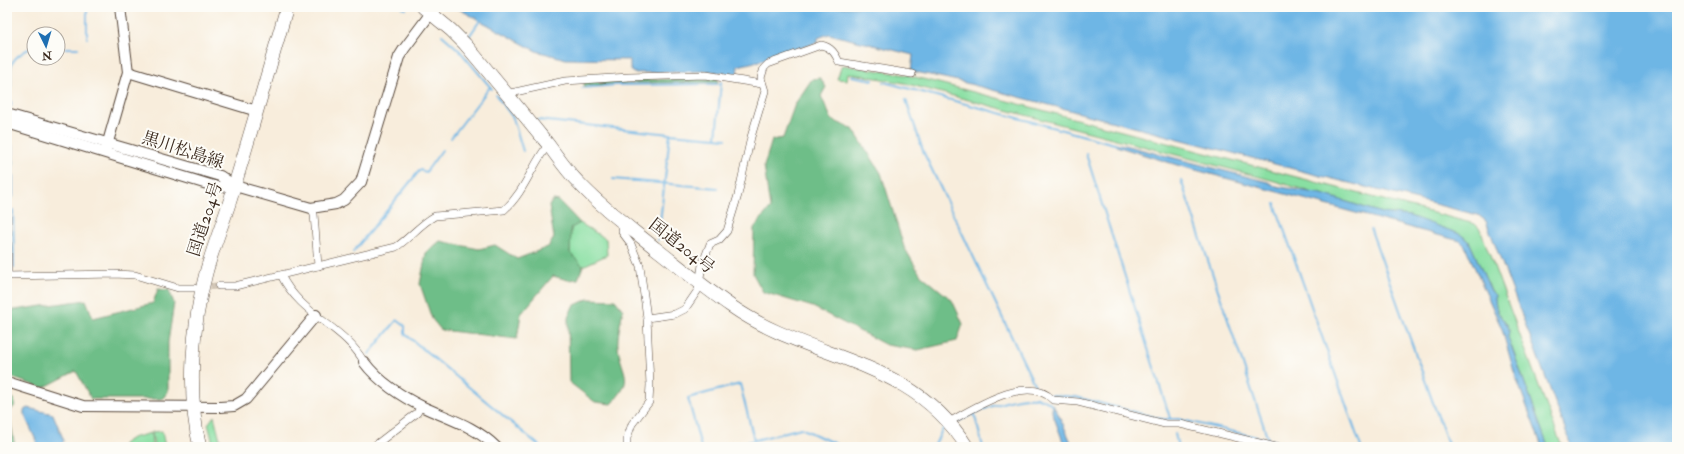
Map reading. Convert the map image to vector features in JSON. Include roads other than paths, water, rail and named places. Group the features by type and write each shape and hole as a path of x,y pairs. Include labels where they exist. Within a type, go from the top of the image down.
{"highway":[{"name":"国道204号","path":"200,447 193,406 195,342 201,294 206,272 235,186 287,7"},
{"name":"国道204号","path":"427,10 465,44 578,183 623,223 732,307 769,328 885,374 904,384 922,397 949,422 968,447"}],"street":[{"path":"106,148 128,72 120,7"},
{"path":"318,266 314,214 311,208 336,204 344,200 361,182 400,57 427,10"},
{"path":"647,318 675,314 685,309 698,290 702,265 710,244 719,240 727,230 738,194 750,138 764,91 762,84 764,68 768,64 821,45 828,46 835,54 839,62 912,74"},
{"path":"128,72 257,111"},
{"path":"506,94 539,85 565,81 629,76 706,75 762,84"},
{"name":"黒川松島線","path":"7,114 217,187 235,186 311,208"},
{"name":"黒川松島線","path":"7,123 106,148"},
{"path":"219,286 235,286 396,248 407,241 427,220 435,216 504,210 510,205 523,186 548,145"},
{"path":"7,208 7,276 134,275 178,288 194,288"},
{"path":"623,223 622,232 631,244 640,266 647,318 649,402 632,424 627,438 626,447"},
{"path":"282,275 288,288 299,302 354,346 373,373 421,406 474,429 496,447"},
{"path":"7,382 83,406 220,407 240,404 316,316"},
{"path":"949,422 990,398 1006,393 1030,391 1049,396 1053,400 1078,402 1165,424 1180,424 1276,447"},
{"path":"373,447 417,413 421,406"}],"water":[{"path":"455,7 1677,7 1677,447 1572,447 1486,221 1478,215 1309,173 958,81 911,71 913,55 829,34 818,38 818,42 772,58 738,66 737,75 709,71 633,73 630,68 630,60 566,59 536,51"},
{"path":"1116,143 1268,182 1275,186 1322,194 1382,213 1410,216 1460,234 1469,241 1491,291 1495,295 1498,312 1508,326 1508,337 1548,447 1542,447 1514,372 1502,329 1465,246 1460,241 1177,165 1116,146"},
{"path":"1052,404 1059,415 1073,447 1065,447 1052,412"},
{"path":"28,408 53,414 64,441 59,447 39,447 24,414 24,410"}],"waterway":[{"path":"87,7 87,38"},
{"path":"402,7 406,9"},
{"path":"468,38 481,19"},
{"path":"442,35 459,50 492,89"},
{"path":"66,48 78,48"},
{"path":"11,87 12,64 14,60 26,50"},
{"path":"852,76 873,80"},
{"path":"658,240 670,134 716,138 721,82"},
{"path":"884,82 1118,145"},
{"path":"582,88 616,85 720,84"},
{"path":"451,138 490,87"},
{"path":"496,95 513,118 523,151"},
{"path":"906,100 923,151 1036,388"},
{"path":"11,101 11,106"},
{"path":"538,120 670,134"},
{"path":"716,138 726,139"},
{"path":"12,145 13,197"},
{"path":"353,252 420,170 426,172 442,150"},
{"path":"1086,154 1170,418"},
{"path":"613,179 717,188"},
{"path":"1181,180 1268,439"},
{"path":"1275,204 1361,447"},
{"path":"13,210 14,267"},
{"path":"1371,230 1449,447"},
{"path":"369,354 397,320 405,326 405,334 541,447"},
{"path":"701,447 688,398 740,384 754,440"},
{"path":"1050,395 1076,397 1162,419 1178,419 1300,447"},
{"path":"957,422 977,412 1020,399 1033,398 1044,400 1052,406"},
{"path":"974,413 983,447"},
{"path":"729,447 801,428 842,447"},
{"path":"934,447 944,428"},
{"path":"1175,434 1178,447"}],"tunnel":[{"path":"200,287 219,286"}]}
